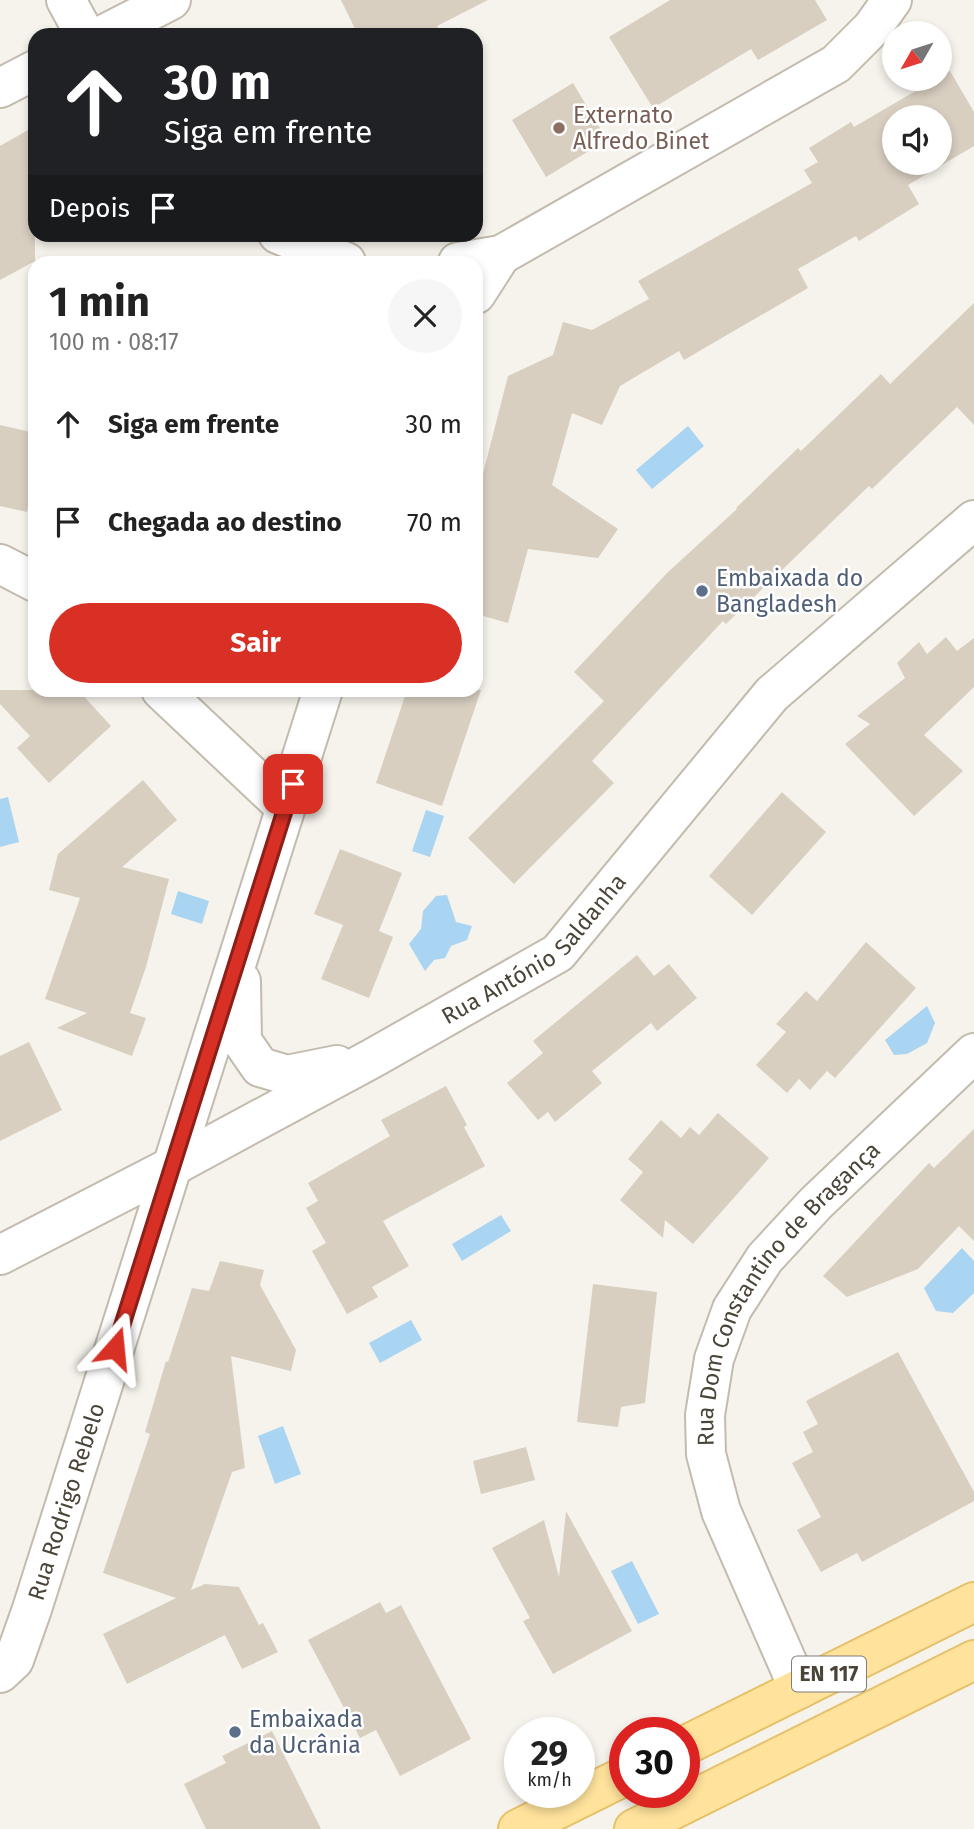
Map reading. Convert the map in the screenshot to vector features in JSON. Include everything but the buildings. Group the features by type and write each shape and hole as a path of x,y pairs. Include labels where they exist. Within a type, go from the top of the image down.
{"main road":[{"name":"EN 117","path":"700,1738 974,1602"},
{"path":"634,1829 974,1660"},
{"path":"518,1829 609,1784"}],"street":[{"path":"66,0 81,28"},
{"path":"117,28 171,0"},
{"path":"483,258 502,255 836,64 872,28 892,0"},
{"path":"0,88 28,74"},
{"path":"297,242 331,256"},
{"path":"483,284 502,255"},
{"name":"Rua António Saldanha","path":"0,1255 373,1058 558,953 772,694 974,520"},
{"path":"0,564 28,578"},
{"path":"168,697 285,807"},
{"name":"Rua Rodrigo Rebelo","path":"0,1673 14,1660 32,1609 321,697"},
{"path":"241,948 242,1041 260,1067 287,1075 373,1058"},
{"name":"Rua Dom Constantino de Bragança","path":"799,1689 721,1511 706,1454 705,1415 715,1359 732,1309 765,1258 816,1203 974,1053"}],"water":[{"path":"688,426 704,446 652,489 636,470"},
{"path":"8,797 19,842 0,847 0,799"},
{"path":"426,810 444,816 430,857 412,851"},
{"path":"178,891 209,901 202,924 171,914"},
{"path":"447,895 456,922 472,926 467,940 451,946 445,958 434,960 425,971 409,944 421,929 423,911 436,896"},
{"path":"927,1006 935,1023 927,1043 907,1054 894,1055 885,1040"},
{"path":"501,1215 511,1231 462,1261 452,1244"},
{"path":"962,1248 974,1261 974,1293 953,1313 936,1311 924,1288"},
{"path":"411,1320 422,1340 380,1363 369,1343"},
{"path":"283,1426 301,1474 275,1484 258,1436"},
{"path":"632,1561 659,1614 638,1624 611,1571"}],"place":[{"name":"Externato Alfredo Binet","path":"559,128"},
{"name":"Embaixada do Bangladesh","path":"702,591"},
{"name":"Embaixada da Ucrânia","path":"235,1732"}],"route":[{"path":"115,1348 293,784"}]}
